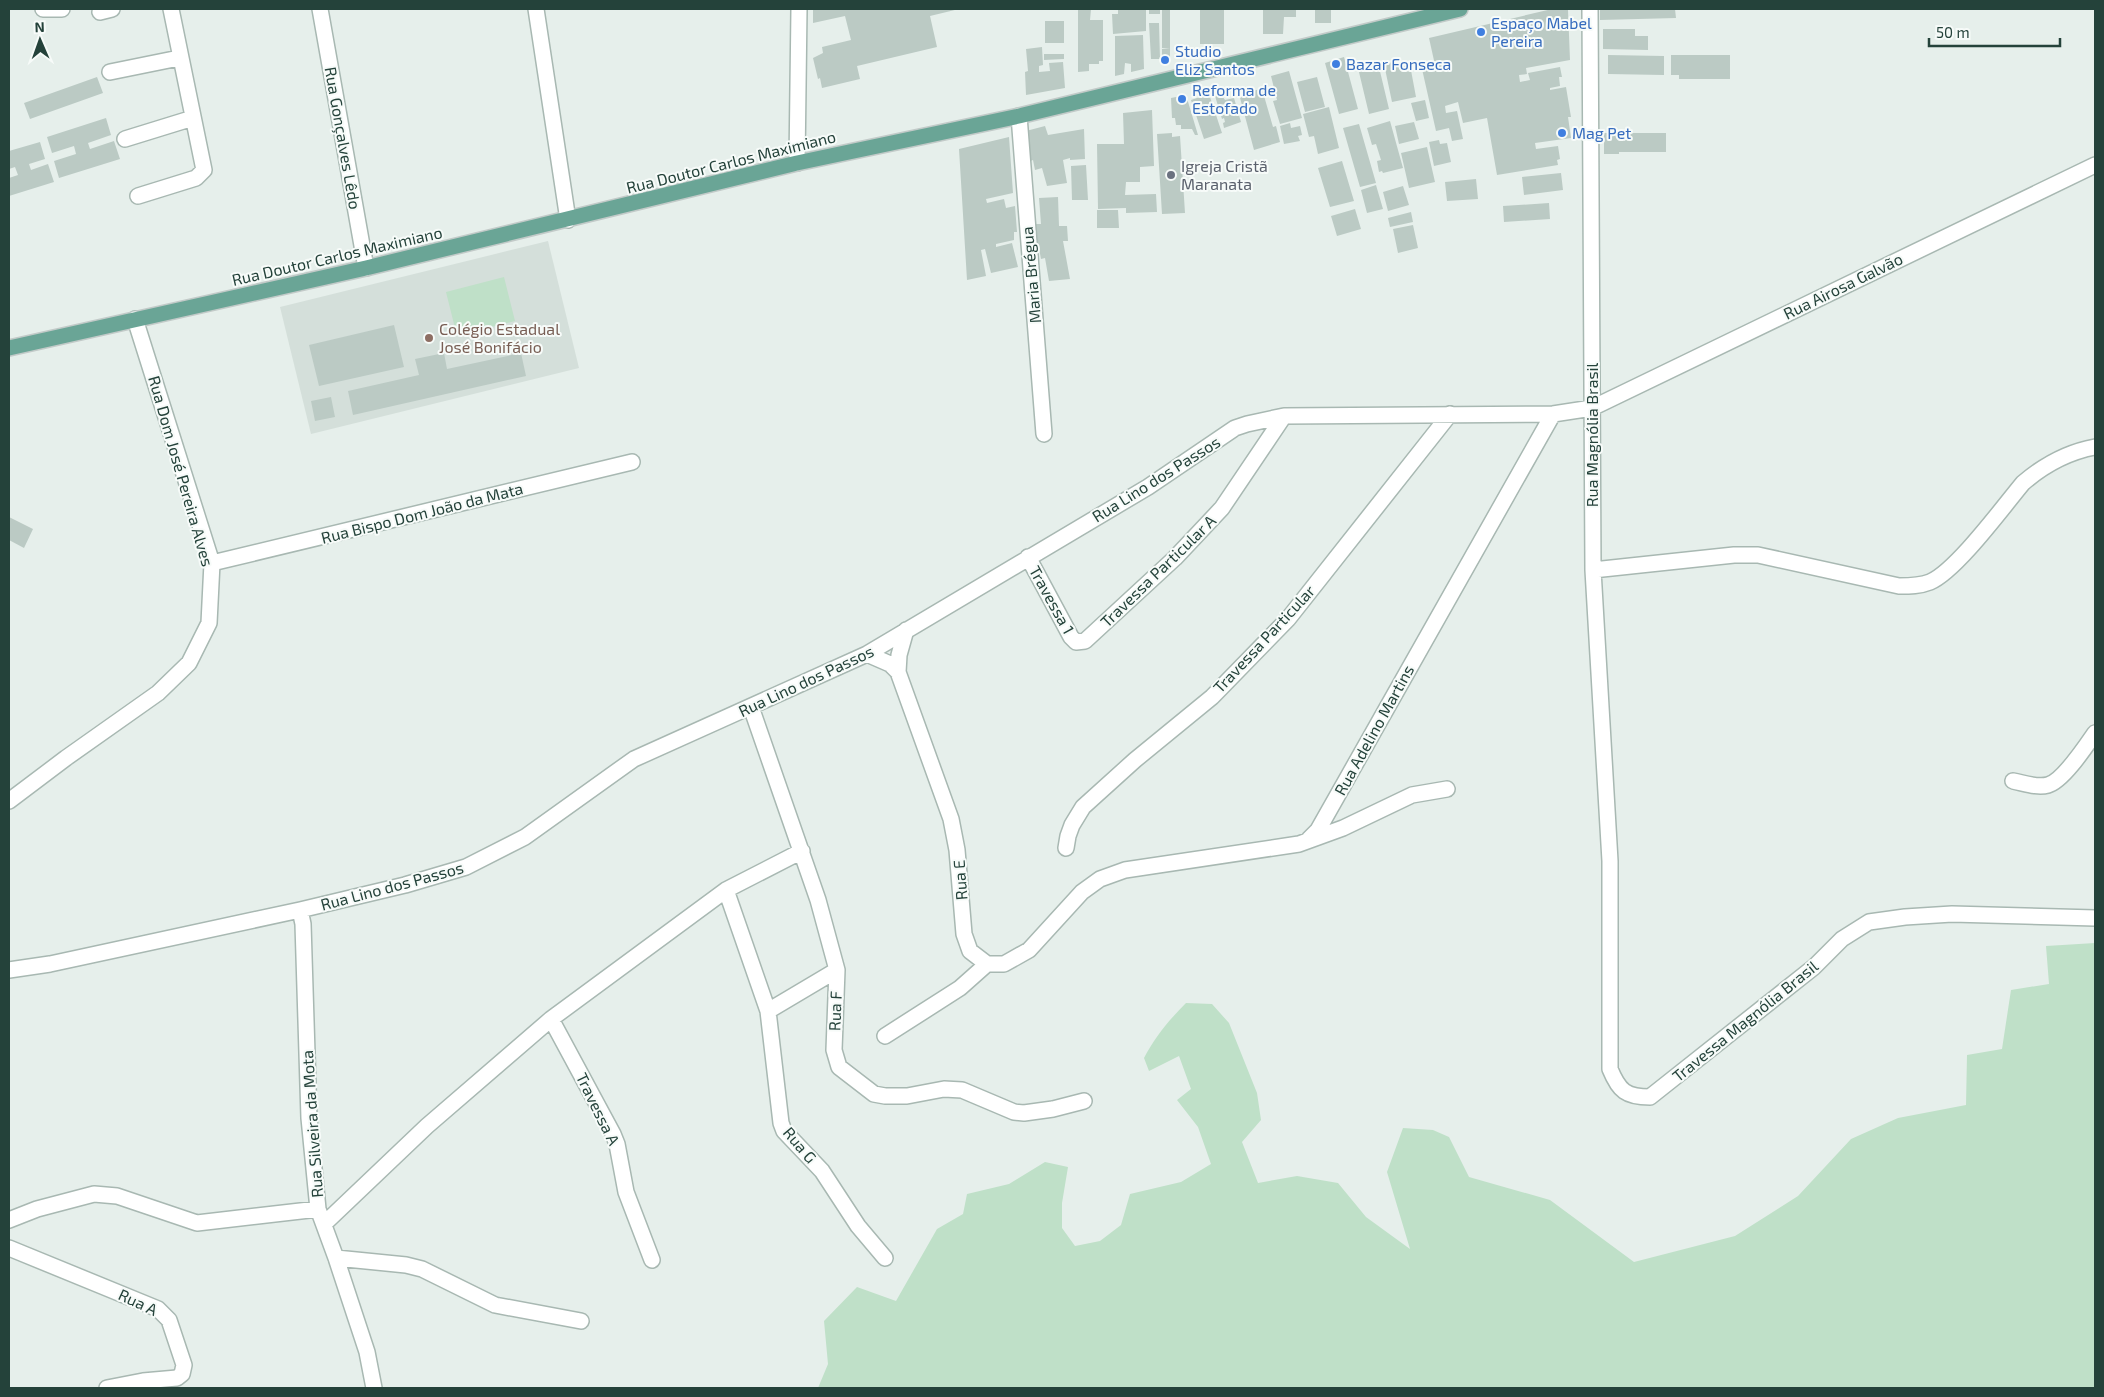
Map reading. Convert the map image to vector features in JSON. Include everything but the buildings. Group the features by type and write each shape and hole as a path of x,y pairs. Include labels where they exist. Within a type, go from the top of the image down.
{"main road":[{"name":"Rua Doutor Carlos Maximiano","path":"9,348 366,268 798,163 1019,116 1460,9"}],"street":[{"path":"43,9 62,9"},
{"path":"138,196 196,178 204,170 171,9"},
{"name":"Rua Gonçalves Lêdo","path":"320,9 366,268"},
{"path":"536,9 568,220"},
{"path":"798,163 799,9"},
{"name":"Rua Magnólia Brasil","path":"1590,9 1593,570 1610,861"},
{"path":"110,72 180,58"},
{"name":"Maria Brégua","path":"1019,116 1044,434"},
{"path":"125,139 193,118"},
{"name":"Rua Airosa Galvão","path":"1592,408 2095,165"},
{"name":"Rua Dom José Pereira Alves","path":"9,801 158,693 189,663 209,623 212,563 135,319"},
{"name":"Rua Lino dos Passos","path":"9,970 50,964 300,910 405,885 466,867 525,837 634,759 867,654 1148,487 1235,428 1284,416 1553,414 1592,408"},
{"name":"Travessa Particular","path":"1066,848 1072,825 1084,808 1135,760 1212,697 1288,619 1450,414"},
{"name":"Rua Adelino Martins","path":"1309,840 1318,830 1553,414"},
{"name":"Travessa Particular A","path":"1076,642 1085,641 1175,558 1222,508 1284,416"},
{"path":"1593,570 1734,555 1758,555 1899,586 1915,586 1930,582 1948,572 2023,483 2038,471 2050,462 2085,448 2095,447"},
{"name":"Rua Bispo Dom João da Mata","path":"212,563 632,462"},
{"name":"Travessa 1","path":"1028,557 1071,637 1076,642"},
{"name":"Rua E","path":"906,630 899,655 898,672 951,819 957,850 964,934 970,951 987,964"},
{"path":"867,654 890,664 898,672"},
{"name":"Rua F","path":"751,707 802,850 837,970 834,1050 838,1067 874,1094 885,1096 907,1096 944,1089 962,1090 1014,1112 1024,1113 1084,1100"},
{"path":"2013,781 2039,786 2049,785 2058,780 2095,733"},
{"path":"885,1036 960,988 987,964 1004,964 1029,950 1082,892 1100,879 1125,870 1299,844 1343,828 1412,795 1447,789"},
{"path":"324,1224 426,1126 551,1019 726,890 802,850"},
{"name":"Travessa Magnólia Brasil","path":"1610,861 1610,1069 1615,1083 1624,1092 1636,1097 1650,1097 1814,967 1842,939 1869,922 1905,917 1952,914 2095,918"},
{"name":"Rua G","path":"726,890 768,1011 781,1123 784,1131 822,1171 858,1226 885,1258"},
{"name":"Rua Silveira da Mota","path":"300,910 303,924 308,1118 318,1209 368,1352 374,1388"},
{"path":"768,1011 837,970"},
{"name":"Travessa A","path":"551,1019 613,1134 617,1144 626,1192 652,1260"},
{"path":"9,1220 38,1209 94,1194 117,1196 198,1223 318,1209"},
{"name":"Rua A","path":"9,1248 158,1309 169,1320 184,1365 182,1374 177,1378 143,1381 107,1388"},
{"path":"336,1258 406,1265 422,1269 495,1305 581,1321"}],"shaded area":[{"name":"Colégio Estadual José Bonifácio","path":"548,241 579,368 311,434 280,307"}],"green space":[{"path":"504,277 515,321 457,336 446,292"},
{"path":"2095,943 2095,1388 818,1388 828,1364 824,1321 857,1287 896,1301 937,1229 963,1214 967,1194 1009,1184 1045,1162 1068,1167 1062,1203 1062,1228 1075,1246 1100,1241 1121,1225 1130,1194 1181,1182 1211,1164 1198,1127 1177,1100 1191,1089 1179,1056 1149,1071 1144,1058 1163,1029 1186,1003 1212,1004 1229,1023 1257,1093 1261,1120 1242,1142 1258,1183 1297,1176 1338,1183 1366,1217 1410,1249 1387,1172 1403,1128 1433,1130 1449,1137 1469,1177 1550,1200 1634,1262 1735,1236 1798,1196 1851,1139 1898,1118 1966,1105 1967,1055 2002,1049 2011,990 2049,984 2046,946"}],"place":[{"name":"Espaço Mabel Pereira","path":"1481,32"},
{"name":"Studio Eliz Santos","path":"1165,60"},
{"name":"Bazar Fonseca","path":"1336,64"},
{"name":"Reforma de Estofado","path":"1182,99"},
{"name":"Mag Pet","path":"1562,133"},
{"name":"Igreja Cristã Maranata","path":"1171,175"},
{"name":"Colégio Estadual José Bonifácio","path":"429,338"}]}
